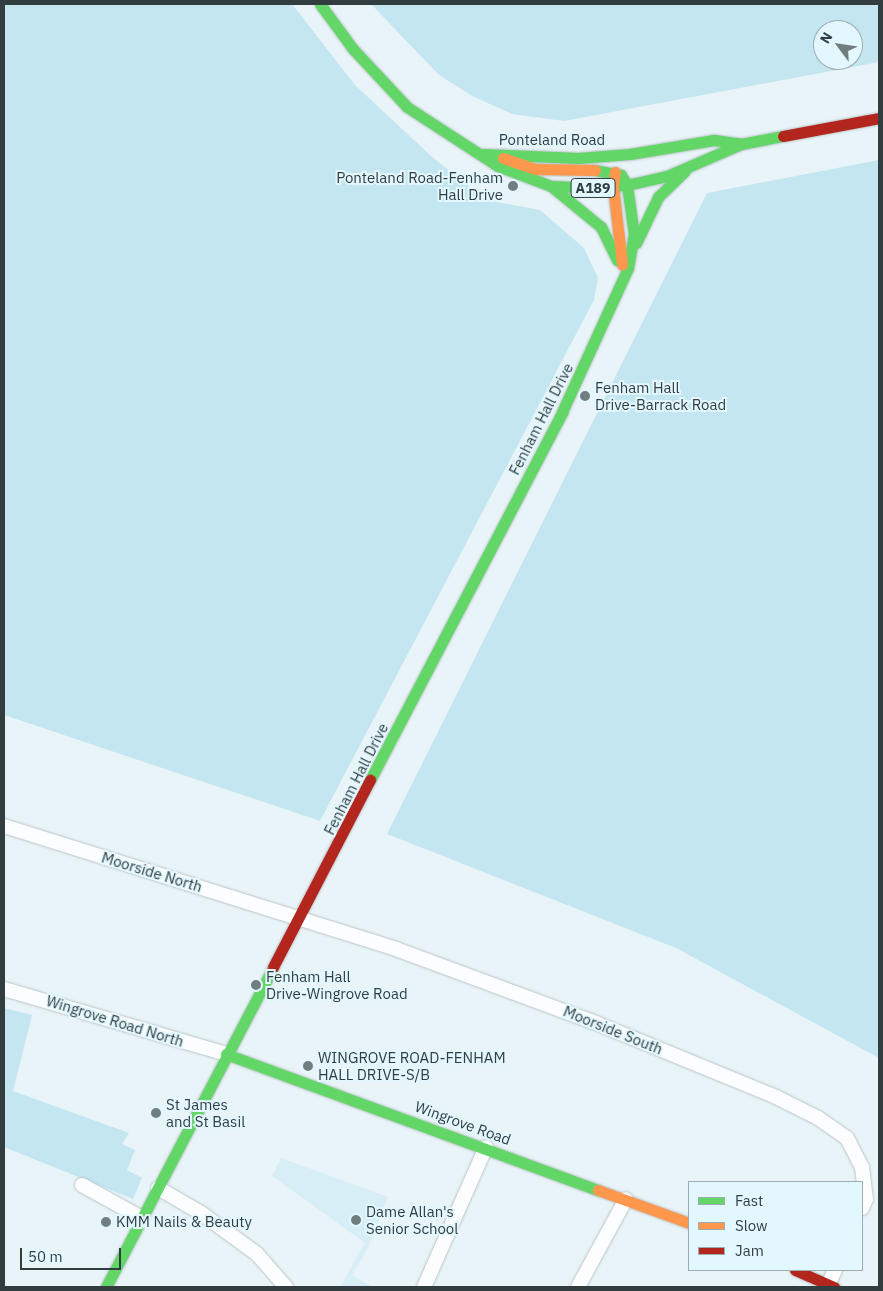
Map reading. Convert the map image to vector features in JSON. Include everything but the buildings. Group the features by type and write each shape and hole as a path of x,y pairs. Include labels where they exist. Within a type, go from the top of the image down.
{"street":[{"name":"A189","path":"320,4 353,49 407,107 448,136 490,155"},
{"name":"Ponteland Road","path":"490,155 518,176 551,186 613,187 688,168 741,144 879,118"},
{"name":"Ponteland Road","path":"490,155 578,158 630,154 714,140 741,144"},
{"path":"615,172 630,154"},
{"path":"490,155 535,169 615,172 627,185"},
{"path":"634,247 658,197 688,168"},
{"name":"Fenham Hall Drive","path":"615,172 613,187 622,252 622,276"},
{"name":"Fenham Hall Drive","path":"106,1287 562,412 634,247 627,185"},
{"path":"551,186 601,227 622,276"},
{"name":"Moorside North","path":"4,826 300,917"},
{"name":"Moorside South","path":"300,917 591,1020 818,1118 847,1138 862,1167 866,1199 863,1206"},
{"name":"Wingrove Road North","path":"4,989 226,1054"},
{"name":"Wingrove Road","path":"226,1054 486,1147 688,1223"},
{"path":"424,1287 486,1147"},
{"path":"82,1186 142,1218"},
{"path":"158,1188 201,1213 257,1254 284,1287"},
{"path":"578,1287 626,1199"},
{"path":"797,1271 831,1286 835,1271"}],"shaded area":[{"path":"4,4 292,4 355,85 431,156 486,200 540,210 584,248 598,278 594,300 320,821 4,715"},
{"path":"371,4 879,4 879,62 863,65 863,20 813,20 813,70 836,70 564,121 512,114 472,96 438,74"},
{"path":"879,160 879,1058 676,948 387,834 707,193"},
{"path":"4,1008 32,1015 13,1091 129,1133 122,1144 135,1150 127,1170 142,1178 133,1199 4,1147"},
{"name":"Dame Allan's Senior School","path":"281,1158 388,1197 369,1246 352,1275 373,1287 340,1287 365,1243 272,1176"}],"traffic: fast":[{"path":"320,4 353,49 407,107 498,166 551,186 601,188 636,183 667,176 741,144 783,136"},
{"path":"484,154 578,158 630,154 714,140 741,144"},
{"path":"370,780 562,412 628,268 634,235 627,185 621,175 595,170"},
{"path":"636,243 658,197 685,171"},
{"path":"551,186 601,227 617,260"},
{"path":"106,1287 273,967"},
{"path":"226,1054 598,1190"}],"traffic: slow":[{"path":"503,158 535,169 595,170"},
{"path":"615,172 613,187 622,264"},
{"path":"598,1190 688,1223"}],"traffic: jam":[{"path":"783,136 879,118"},
{"path":"273,967 370,780"},
{"path":"797,1271 834,1287"}],"place":[{"name":"Ponteland Road-Fenham Hall Drive","path":"513,186"},
{"name":"Fenham Hall Drive-Barrack Road","path":"585,396"},
{"name":"Fenham Hall Drive-Wingrove Road","path":"256,985"},
{"name":"WINGROVE ROAD-FENHAM HALL DRIVE-S/B","path":"308,1066"},
{"name":"St James and St Basil","path":"156,1113"},
{"name":"Dame Allan's Senior School","path":"356,1220"},
{"name":"KMM Nails & Beauty","path":"106,1222"}]}
